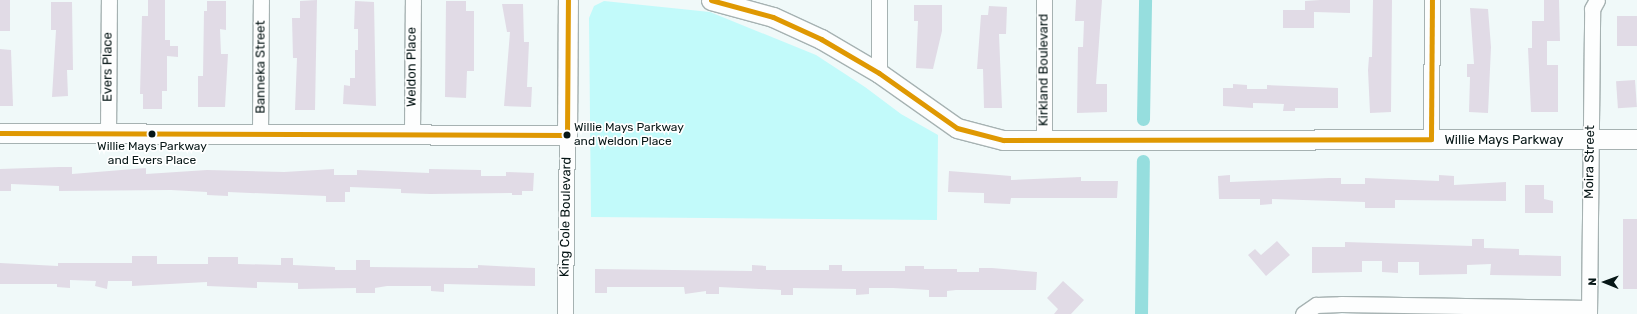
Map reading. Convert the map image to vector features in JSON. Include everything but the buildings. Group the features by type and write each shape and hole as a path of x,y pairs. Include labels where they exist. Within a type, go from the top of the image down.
{"street":[{"name":"Evers Place","path":"108,134 109,0"},
{"name":"Banneka Street","path":"260,134 261,0"},
{"name":"Weldon Place","path":"412,135 413,0"},
{"name":"King Cole Boulevard","path":"565,314 568,0"},
{"path":"879,0 879,73"},
{"name":"Kirkland Boulevard","path":"1044,0 1044,140"},
{"path":"1431,139 1432,0"},
{"name":"Willie Mays Parkway","path":"717,1 773,17 808,32 879,73 957,128 1004,140 1431,139 1590,141 1637,139"},
{"name":"Moira Street","path":"1589,311 1590,141 1594,5"},
{"path":"0,133 567,135"},
{"path":"1303,314 1316,305 1341,304 1589,311"}],"shaded area":[{"path":"604,1 710,12 816,55 865,87 901,114 938,135 937,220 591,217 589,18 594,6"}],"waterway":[{"path":"1143,119 1145,0"},
{"path":"1141,314 1143,161"}],"transit line":[{"path":"0,133 567,135 568,0"},
{"path":"711,0 773,17 821,39 879,73 957,128 1003,140 1431,139 1432,0"}],"place":[{"name":"Willie Mays Parkway and Evers Place","path":"152,134"},
{"name":"Willie Mays Parkway and Weldon Place","path":"567,135"}]}
